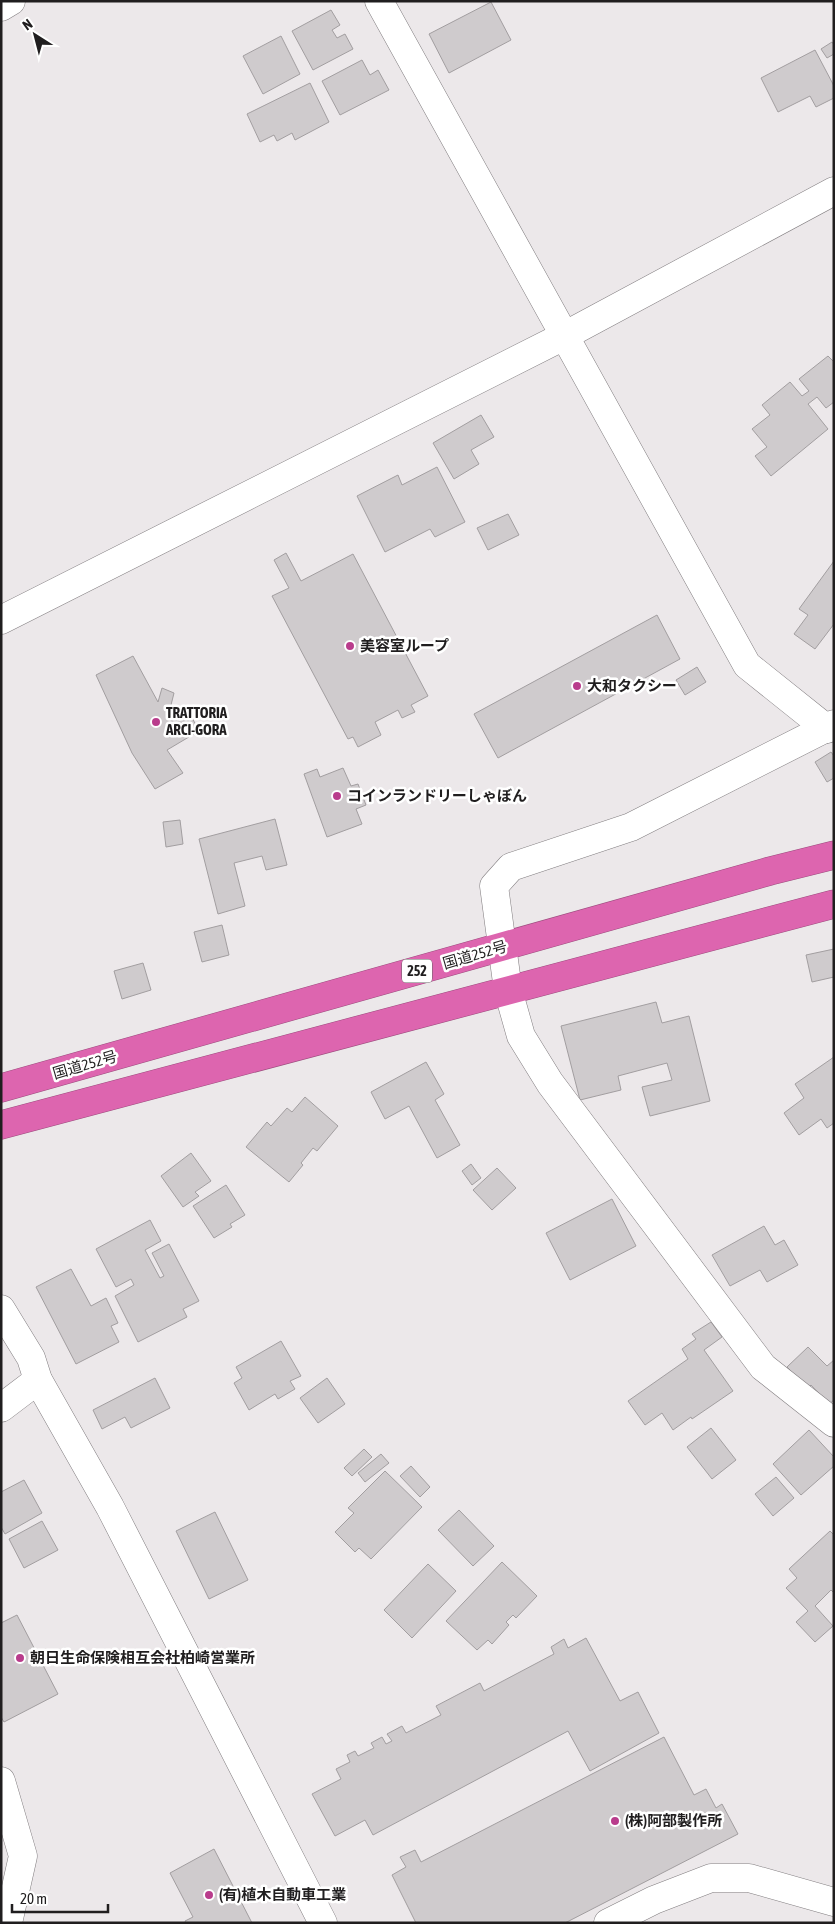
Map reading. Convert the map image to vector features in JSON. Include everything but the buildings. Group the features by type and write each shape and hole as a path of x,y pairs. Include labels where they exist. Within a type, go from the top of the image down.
{"highway":[{"name":"国道252号","path":"1,1088 834,855"},
{"path":"1,1125 834,904"}],"street":[{"path":"1,7 11,1"},
{"path":"379,1 747,664 830,727 631,827 511,867 494,886 508,990 521,1036 550,1083 763,1367 834,1423"},
{"path":"1,620 564,336 834,191"},
{"path":"1,1309 31,1358 38,1380 110,1507 323,1923"},
{"path":"1,1408 38,1380"},
{"path":"1,1781 23,1856 8,1923"},
{"path":"608,1923 654,1900 711,1878 749,1878 834,1902"}],"place":[{"name":"美容室ループ","path":"350,646"},
{"name":"大和タクシー","path":"577,686"},
{"name":"TRATTORIA ARCI-GORA","path":"156,722"},
{"name":"コインランドリーしゃぼん","path":"337,796"},
{"name":"朝日生命保険相互会社柏崎営業所","path":"20,1658"},
{"name":"(株)阿部製作所","path":"615,1821"},
{"name":"(有)植木自動車工業","path":"209,1895"}]}
